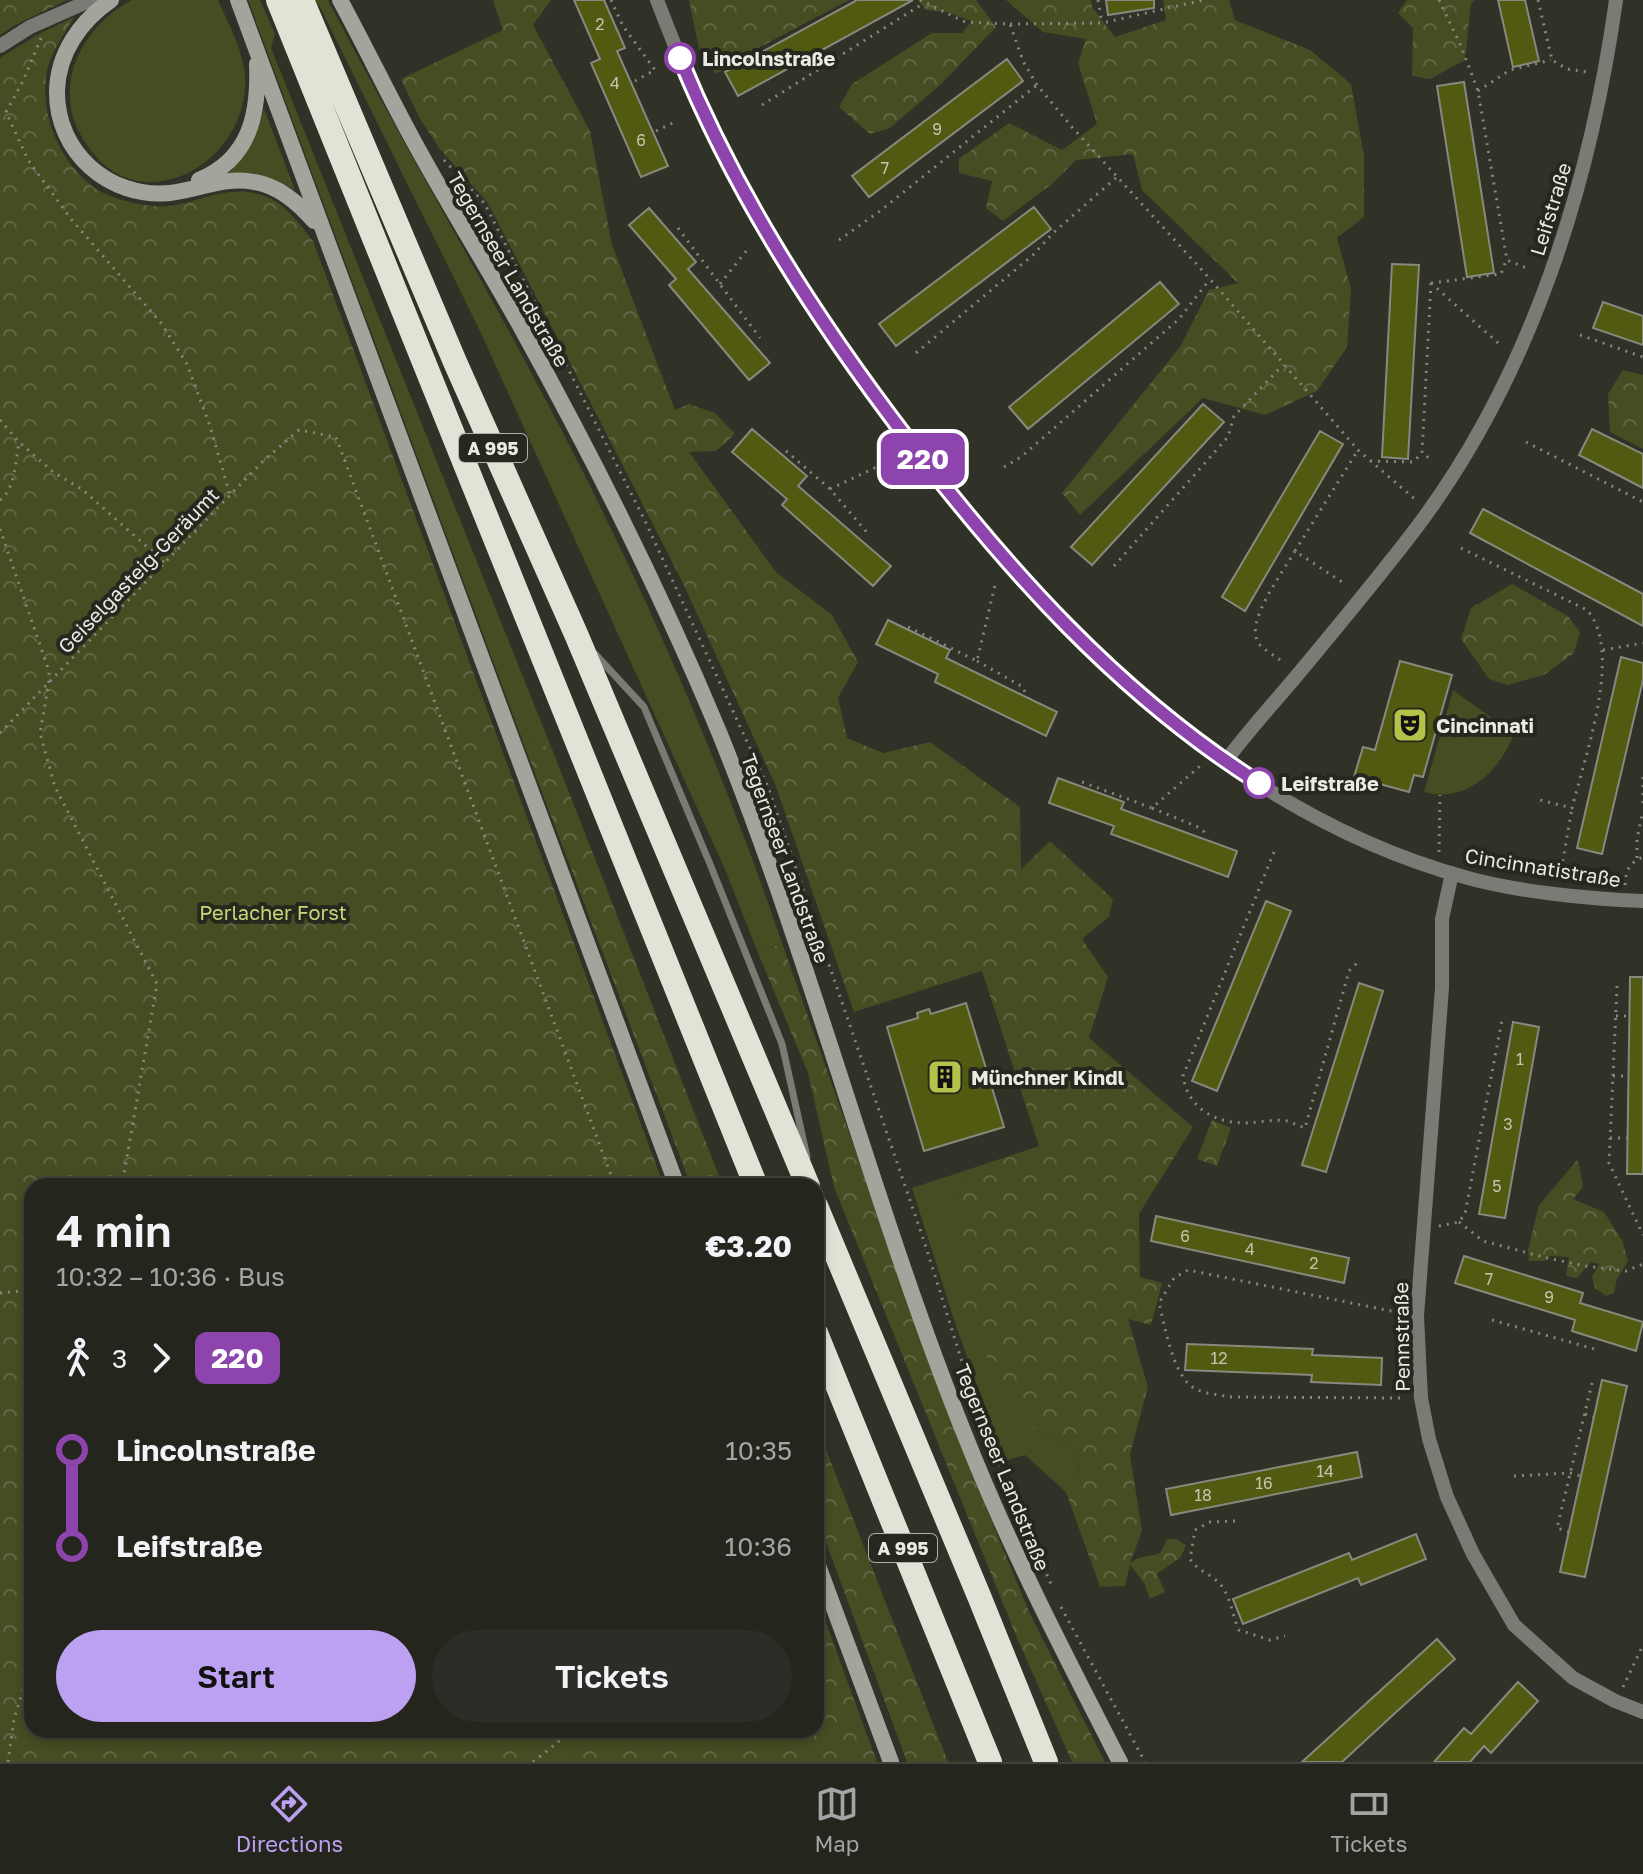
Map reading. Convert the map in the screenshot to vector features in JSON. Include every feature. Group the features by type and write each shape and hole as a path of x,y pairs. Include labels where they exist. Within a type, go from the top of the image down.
{"highway":[{"name":"A 995","path":"278,0 753,1178"},
{"name":"A 995","path":"302,0 455,362 576,634 805,1178"},
{"name":"A 995","path":"824,1221 1046,1762"},
{"name":"A 995","path":"824,1353 990,1762"}],"main road":[{"path":"111,0 83,24 68,46 60,69 57,86 61,123 79,156 106,180 125,189 147,193 168,193 221,182 255,182 273,187 298,204 321,229"},
{"path":"238,0 674,1178"},
{"name":"Tegernseer Landstraße","path":"341,0 406,128 583,443 665,611 719,733 778,888 898,1250 966,1437 1040,1607 1120,1762"},
{"path":"168,193 213,174 228,164 238,150 250,130 255,111 258,86 256,49"},
{"path":"824,1582 891,1762"}],"street":[{"path":"0,46 46,20 91,0"},
{"name":"Cincinnatistraße","path":"657,0 713,132 753,208 790,272 869,388 959,505 1060,620 1122,680 1173,724 1225,762 1321,818 1400,854 1452,873 1516,888 1643,901"},
{"name":"Leifstraße","path":"1225,762 1419,525 1485,419 1534,316 1572,210 1600,104 1616,0"},
{"name":"Pennstraße","path":"1452,873 1442,919 1442,988 1417,1316 1421,1398 1429,1439 1447,1497 1473,1554 1514,1625 1573,1678 1643,1712"}],"lane":[{"path":"576,634 644,707 782,1044 812,1178"}],"path":[{"path":"611,0 623,26 655,70 635,81"},
{"path":"1098,0 1102,23"},
{"path":"762,105 922,2 965,22 1010,24 1102,23 1204,0"},
{"path":"1431,283 1501,274 1507,260 1478,91 1439,0"},
{"path":"1538,0 1552,60"},
{"path":"46,20 38,49 6,112 28,160 45,184 71,219 161,323 187,364 210,426 230,495"},
{"path":"1010,24 1023,61 1037,85 1358,450 1420,504"},
{"path":"1478,91 1510,70 1552,60 1567,69 1587,72"},
{"path":"839,240 880,211 1037,85"},
{"path":"656,131 675,122"},
{"path":"916,353 1033,255 1053,233 1117,177"},
{"path":"678,228 760,338"},
{"path":"720,284 747,250"},
{"path":"1507,260 1529,269"},
{"path":"1004,467 1021,457 1179,319 1210,279"},
{"path":"1431,283 1498,343"},
{"path":"1370,461 1413,462 1422,453 1431,283"},
{"path":"1580,335 1643,357"},
{"path":"1114,566 1228,437 1234,416 1283,365"},
{"path":"0,420 53,472 83,490 164,562"},
{"name":"Geiselgasteig-Geräumt","path":"0,733 230,495 299,430 336,437 612,1178"},
{"path":"0,500 6,496 19,442"},
{"path":"1526,442 1643,502"},
{"path":"1280,660 1258,643 1254,630 1256,617 1358,450"},
{"path":"786,451 830,489 870,536"},
{"path":"1422,453 1433,461"},
{"path":"830,489 903,455"},
{"path":"0,529 49,671 40,733 55,787 157,984 123,1178"},
{"path":"1461,548 1587,610 1601,637 1604,674 1572,808 1560,877"},
{"path":"1295,551 1345,584"},
{"path":"977,661 995,585"},
{"path":"908,627 1023,687 1026,695"},
{"path":"1603,650 1643,643"},
{"path":"1152,808 1200,766"},
{"path":"1637,860 1643,777"},
{"path":"1082,782 1200,828 1204,837"},
{"path":"1439,852 1440,795"},
{"path":"1536,799 1572,808"},
{"path":"1274,852 1183,1076 1185,1090 1196,1107 1219,1119 1244,1123 1285,1121 1305,1128 1349,971 1357,963"},
{"path":"1623,900 1626,872 1632,862 1643,857"},
{"path":"1617,986 1609,1163 1643,1235"},
{"path":"1616,1016 1629,1016"},
{"path":"1422,1229 1459,1222 1465,1214 1502,1020"},
{"path":"1613,1076 1629,1076"},
{"path":"1610,1138 1628,1138"},
{"path":"1459,1222 1483,1241 1547,1258 1626,1271 1643,1264"},
{"path":"1400,1398 1229,1397 1205,1392 1191,1386 1172,1356 1159,1303 1174,1278 1188,1270 1417,1316"},
{"path":"0,1293 24,1291"},
{"path":"1492,1320 1598,1350"},
{"path":"1569,1532 1557,1528 1592,1383"},
{"path":"1585,1414 1594,1417"},
{"path":"1514,1476 1570,1473 1581,1476"},
{"path":"1235,1521 1210,1522 1195,1530 1190,1559 1194,1566 1211,1575 1223,1587 1239,1630 1270,1640 1285,1636"},
{"path":"1615,1701 1643,1645"},
{"path":"8,1762 14,1719 24,1687"},
{"path":"533,1762 563,1738"}],"green space":[{"path":"0,0 67,0 0,35"},
{"path":"132,0 218,0 244,66 242,106 231,133 213,156 190,172 164,181 137,181 111,170 89,148 76,126 70,104 72,72 90,35 110,15"},
{"path":"248,0 260,0 275,34 271,48 552,749 520,734"},
{"path":"309,0 328,0 584,474 677,672 732,807 782,943 758,953 724,867 479,329 319,5"},
{"path":"493,0 551,0 533,25 590,131 612,245 675,410 689,404 715,413 735,434 716,451 689,452 776,572 832,615 858,662 838,698 847,738 883,753 930,742 1020,807 1021,869 1050,841 1113,899 1109,917 1082,939 1108,977 1089,1038 1193,1127 1139,1214 1140,1277 1162,1283 1151,1325 1128,1319 1148,1387 1130,1454 1142,1531 1130,1563 1140,1557 1158,1554 1167,1539 1176,1539 1186,1545 1181,1557 1157,1574 1165,1592 1150,1599 1144,1583 1130,1565 1125,1586 1100,1587 1066,1492 1080,1473 1077,1451 1032,1428 960,1316 956,1205 964,1171 1039,1146 982,971 854,1012 775,784 681,579 488,203 439,148 419,117 401,79 503,30"},
{"path":"689,0 849,0 716,74 700,54"},
{"path":"918,0 976,0 996,27 941,84 890,128 870,134 839,107 852,84 932,33 962,33 972,21 947,12 926,10"},
{"path":"1006,0 1091,0 1092,7 1115,37 1166,20 1163,0 1229,0 1235,20 1310,50 1351,84 1364,156 1364,217 1337,238 1351,289 1347,347 1317,391 1265,415 1203,398 1080,515 1062,493 1180,347 1209,290 1238,283 1142,190 1133,154 1076,160 1053,183 1003,221 986,208 992,181 959,173 959,159 1009,123 1062,150 1097,124 1078,63 1086,39 1043,32"},
{"path":"1407,0 1475,0 1471,3 1465,60 1430,79 1412,76 1413,28 1398,13"},
{"name":"Perlacher Forst","path":"74,17 51,58 45,88 46,103 61,149 92,186 128,202 150,206 168,206 234,192 258,194 282,206 313,241 661,1178 24,1178 24,1738 549,1738 523,1762 0,1762 0,58"},
{"path":"264,109 295,190 268,178 226,175 245,153"},
{"path":"1623,370 1643,375 1643,449 1610,432 1608,394"},
{"path":"1512,584 1568,616 1580,632 1574,653 1544,675 1508,685 1489,679 1461,639 1471,608"},
{"path":"1453,690 1514,734 1500,760 1480,781 1454,793 1424,792"},
{"path":"520,734 552,749 720,1178 688,1178"},
{"path":"782,943 956,1435 1030,1614 1105,1762 1072,1762 1017,1638 834,1187 808,1073 758,953"},
{"path":"1212,1120 1231,1128 1217,1166 1197,1159"},
{"path":"1578,1159 1583,1187 1573,1199 1604,1212 1622,1240 1628,1261 1617,1279 1614,1293 1606,1296 1595,1288 1592,1277 1599,1264 1591,1262 1577,1278 1566,1276 1569,1257 1550,1256 1544,1261 1529,1261 1528,1250 1539,1205"},
{"path":"964,1171 956,1205 1032,1428 1077,1451 1080,1473 1066,1492 1025,1455 1004,1461 912,1188"},
{"path":"824,1444 948,1762 907,1762 824,1537"},
{"path":"824,1618 877,1762 564,1762 592,1738 824,1738"},
{"path":"549,1738 592,1738 564,1762 523,1762"}],"building":[{"path":"574,0 604,0 625,48 617,51 668,166 641,177 591,63 600,59"},
{"path":"857,0 913,0 738,96 725,72"},
{"path":"1106,0 1154,0 1154,8 1108,15"},
{"path":"1498,0 1525,0 1539,61 1513,67"},
{"path":"1007,59 1023,81 869,197 852,176"},
{"path":"1464,82 1494,273 1467,277 1437,86"},
{"path":"1034,207 1051,229 896,346 879,324"},
{"path":"649,208 696,262 688,269 770,363 749,380 669,285 676,279 629,225"},
{"path":"1392,264 1419,265 1408,459 1382,457"},
{"path":"1160,282 1179,304 1028,429 1009,407"},
{"path":"1603,302 1643,316 1643,345 1593,328"},
{"path":"1203,404 1224,422 1092,565 1071,547"},
{"path":"752,429 807,476 798,486 891,566 873,586 782,505 787,499 732,452"},
{"path":"1592,429 1643,454 1643,488 1579,455"},
{"path":"1320,431 1343,444 1245,611 1222,597"},
{"path":"1483,509 1643,594 1643,626 1470,533"},
{"path":"888,620 950,650 946,658 1057,712 1046,736 935,682 938,674 876,644"},
{"path":"1621,657 1643,663 1643,680 1602,854 1577,848"},
{"name":"Cincinnati","path":"1400,661 1452,675 1423,777 1414,775 1409,792 1354,777 1363,747 1375,750"},
{"path":"1058,778 1124,802 1121,809 1237,851 1228,877 1111,834 1114,826 1049,803"},
{"path":"1266,901 1291,911 1217,1091 1192,1081"},
{"path":"1630,977 1643,977 1643,1174 1627,1174"},
{"path":"1359,983 1383,991 1326,1172 1302,1165"},
{"name":"Münchner Kindl","path":"966,1003 1004,1127 924,1151 887,1027 918,1018 917,1013 929,1009 931,1014"},
{"path":"1513,1022 1539,1027 1505,1218 1479,1214"},
{"path":"1156,1216 1349,1258 1344,1283 1151,1241"},
{"path":"1464,1256 1583,1293 1580,1303 1643,1322 1636,1351 1572,1331 1575,1320 1455,1283"},
{"path":"1187,1344 1313,1349 1312,1355 1382,1358 1381,1385 1311,1382 1312,1375 1185,1370"},
{"path":"1602,1380 1627,1386 1585,1577 1560,1572"},
{"path":"1357,1452 1362,1477 1171,1515 1166,1489"},
{"path":"1416,1534 1426,1559 1361,1585 1358,1578 1243,1624 1233,1599 1349,1553 1352,1560"},
{"path":"1437,1639 1455,1659 1342,1762 1302,1762"},
{"path":"1518,1682 1538,1701 1491,1753 1484,1746 1470,1762 1434,1762 1464,1728 1471,1734"}],"bus line":[{"name":"220","path":"680,58 713,132 790,272 869,388 959,505 1060,620 1122,680 1173,724 1259,783"}],"place":[{"name":"Lincolnstraße","path":"680,58"},
{"name":"Cincinnati","path":"1410,725"},
{"name":"Leifstraße","path":"1259,783"},
{"name":"Münchner Kindl","path":"945,1077"}]}
